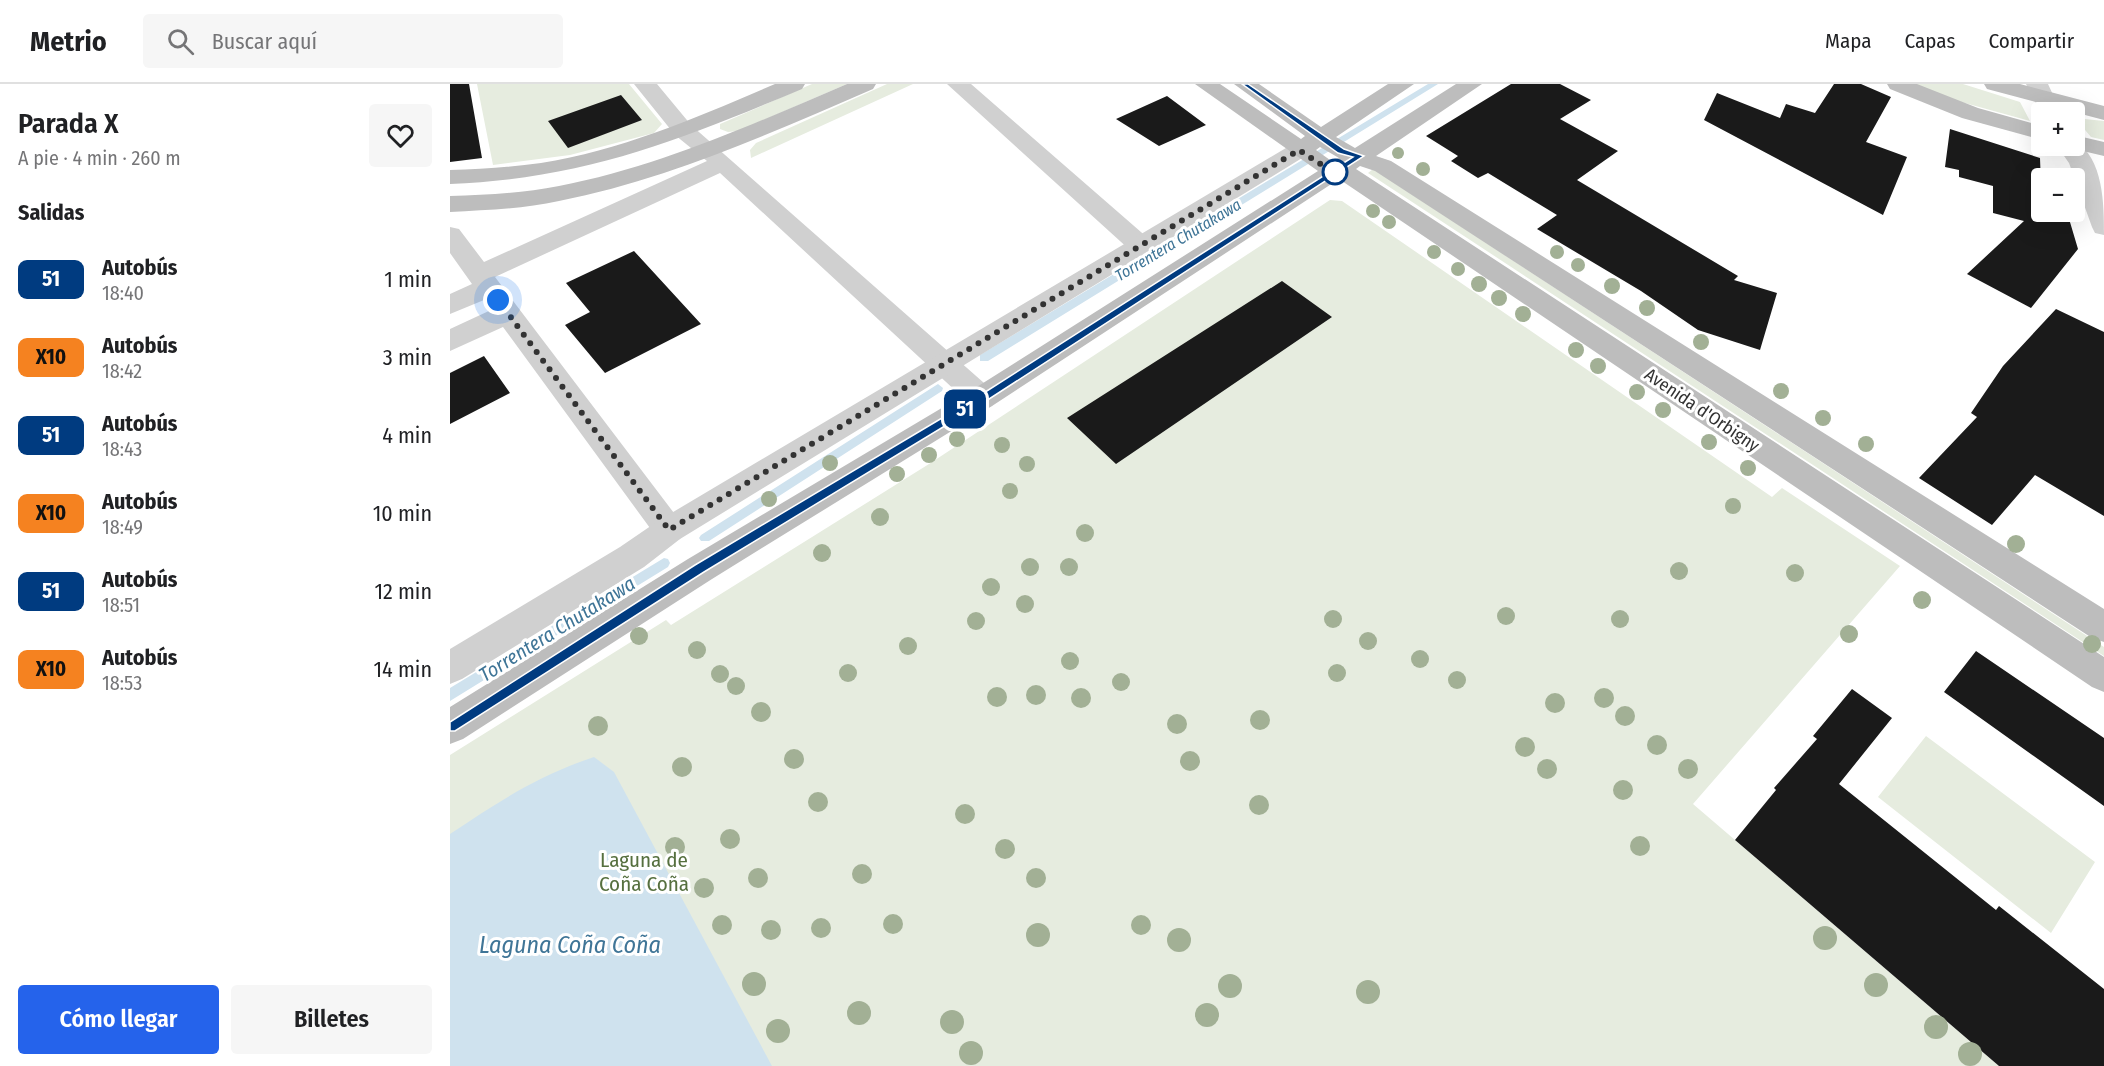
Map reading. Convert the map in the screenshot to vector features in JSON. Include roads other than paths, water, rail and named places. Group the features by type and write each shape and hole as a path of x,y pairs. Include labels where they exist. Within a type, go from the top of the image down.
{"main road":[{"path":"450,177 491,177 544,171 600,159 683,130 794,84"},
{"path":"450,204 510,202 555,194 714,157 865,84"},
{"path":"1206,84 1326,152"},
{"path":"1245,84 1326,152"},
{"path":"1326,152 1403,84"},
{"path":"450,727 700,569 961,378 1326,152 1471,84"},
{"path":"1898,84 1970,113 2031,130"},
{"path":"1995,84 2104,113"},
{"path":"2085,150 2104,149"},
{"name":"Avenida d'Orbigny","path":"1326,152 1383,166 2104,627"},
{"name":"Avenida d'Orbigny","path":"1326,152 2104,676"}],"street":[{"path":"645,84 683,130 961,378"},
{"path":"958,84 1140,245"},
{"path":"450,669 632,557 669,530 961,378 1140,245 1326,152"},
{"path":"2077,156 2104,227"},
{"path":"2083,156 2104,173"},
{"path":"450,304 484,280 714,157"},
{"path":"450,235 669,530"},
{"path":"450,341 508,313"}],"water":[{"name":"Laguna Coña Coña","path":"594,757 614,772 772,1066 450,1066 450,834 502,800 537,781"}],"waterway":[{"name":"Torrentera Chutakawa","path":"984,358 1434,84"},
{"name":"Torrentera Chutakawa","path":"705,538 938,388"},
{"name":"Torrentera Chutakawa","path":"450,695 664,563"}],"park label":[{"name":"Laguna de Coña Coña","path":"644,872"}]}
